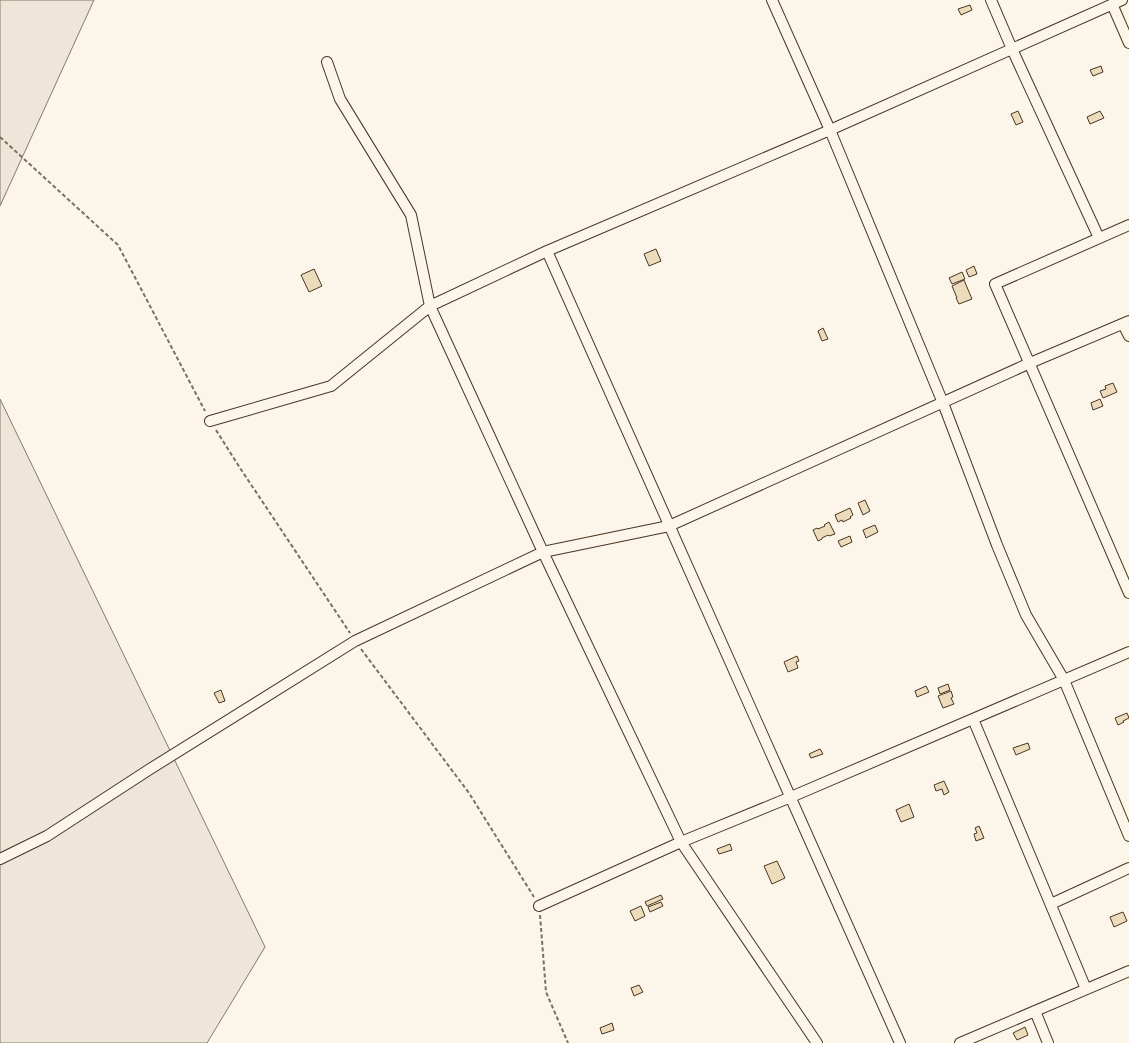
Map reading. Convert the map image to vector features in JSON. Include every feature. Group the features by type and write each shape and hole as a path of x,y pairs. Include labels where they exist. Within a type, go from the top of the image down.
{"street":[{"path":"772,0 830,130 943,403 1026,615 1064,680 1129,836"},
{"path":"991,0 1099,238"},
{"path":"210,421 331,386 430,306 547,251 830,130 1117,2 1129,42"},
{"path":"327,62 340,98 411,216 430,306 543,552 681,842 817,1043"},
{"path":"1129,225 996,284 1129,593"},
{"path":"547,251 900,1043"},
{"path":"0,859 47,836 150,769 355,641 543,552 669,526 1030,364 1126,323 1129,336"},
{"path":"539,906 681,842 791,797 1129,652"},
{"path":"973,719 1086,989"},
{"path":"1051,904 1129,868"},
{"path":"960,1043 1129,971"},
{"path":"1035,1011 1048,1043"}],"path":[{"path":"0,137 118,245 210,421 240,468 355,641 469,792 539,906 546,992 568,1043"}],"shaded area":[{"path":"0,0 94,0 0,206"},
{"path":"0,399 265,947 207,1043 0,1043"}],"building":[{"path":"970,5 972,10 961,15 958,9"},
{"path":"1101,66 1103,72 1093,76 1090,70"},
{"path":"1018,111 1023,122 1016,125 1011,114"},
{"path":"1100,111 1104,118 1090,124 1087,117"},
{"path":"656,249 661,261 649,266 644,254"},
{"path":"974,266 977,274 969,277 966,270"},
{"path":"314,269 322,286 309,292 301,275"},
{"path":"962,272 965,279 952,284 949,278"},
{"path":"964,280 972,299 959,304 952,286"},
{"path":"823,328 828,339 822,341 818,331"},
{"path":"1113,383 1117,392 1103,398 1100,391 1106,389 1105,386"},
{"path":"1100,399 1103,406 1093,410 1091,403"},
{"path":"865,500 870,511 863,515 858,503"},
{"path":"850,508 853,515 851,518 838,522 835,515"},
{"path":"829,522 835,534 828,535 818,541 813,530 825,526"},
{"path":"875,525 878,532 866,538 863,530"},
{"path":"850,536 852,542 841,547 838,541"},
{"path":"797,656 799,661 796,662 798,668 788,672 784,662"},
{"path":"948,684 950,690 940,694 938,688"},
{"path":"926,686 929,692 917,697 915,691"},
{"path":"221,690 225,701 219,703 214,693"},
{"path":"951,691 953,697 951,698 954,704 943,708 938,696"},
{"path":"1127,713 1129,718 1118,725 1115,718"},
{"path":"1028,743 1030,749 1016,755 1013,748"},
{"path":"820,749 823,754 811,758 809,754"},
{"path":"944,781 949,792 944,795 942,789 936,791 934,785"},
{"path":"909,804 914,817 901,822 896,810"},
{"path":"979,826 984,838 976,841 974,834 977,833 975,828"},
{"path":"730,844 732,850 719,854 717,849"},
{"path":"777,861 785,878 772,884 764,866"},
{"path":"661,895 663,899 647,906 645,902"},
{"path":"661,902 663,906 650,912 648,907"},
{"path":"641,906 645,916 635,921 630,911"},
{"path":"1123,912 1127,921 1114,927 1110,917"},
{"path":"639,985 643,992 634,996 631,988"},
{"path":"612,1023 614,1030 602,1034 600,1028"},
{"path":"1025,1027 1028,1035 1017,1040 1013,1033"}]}
